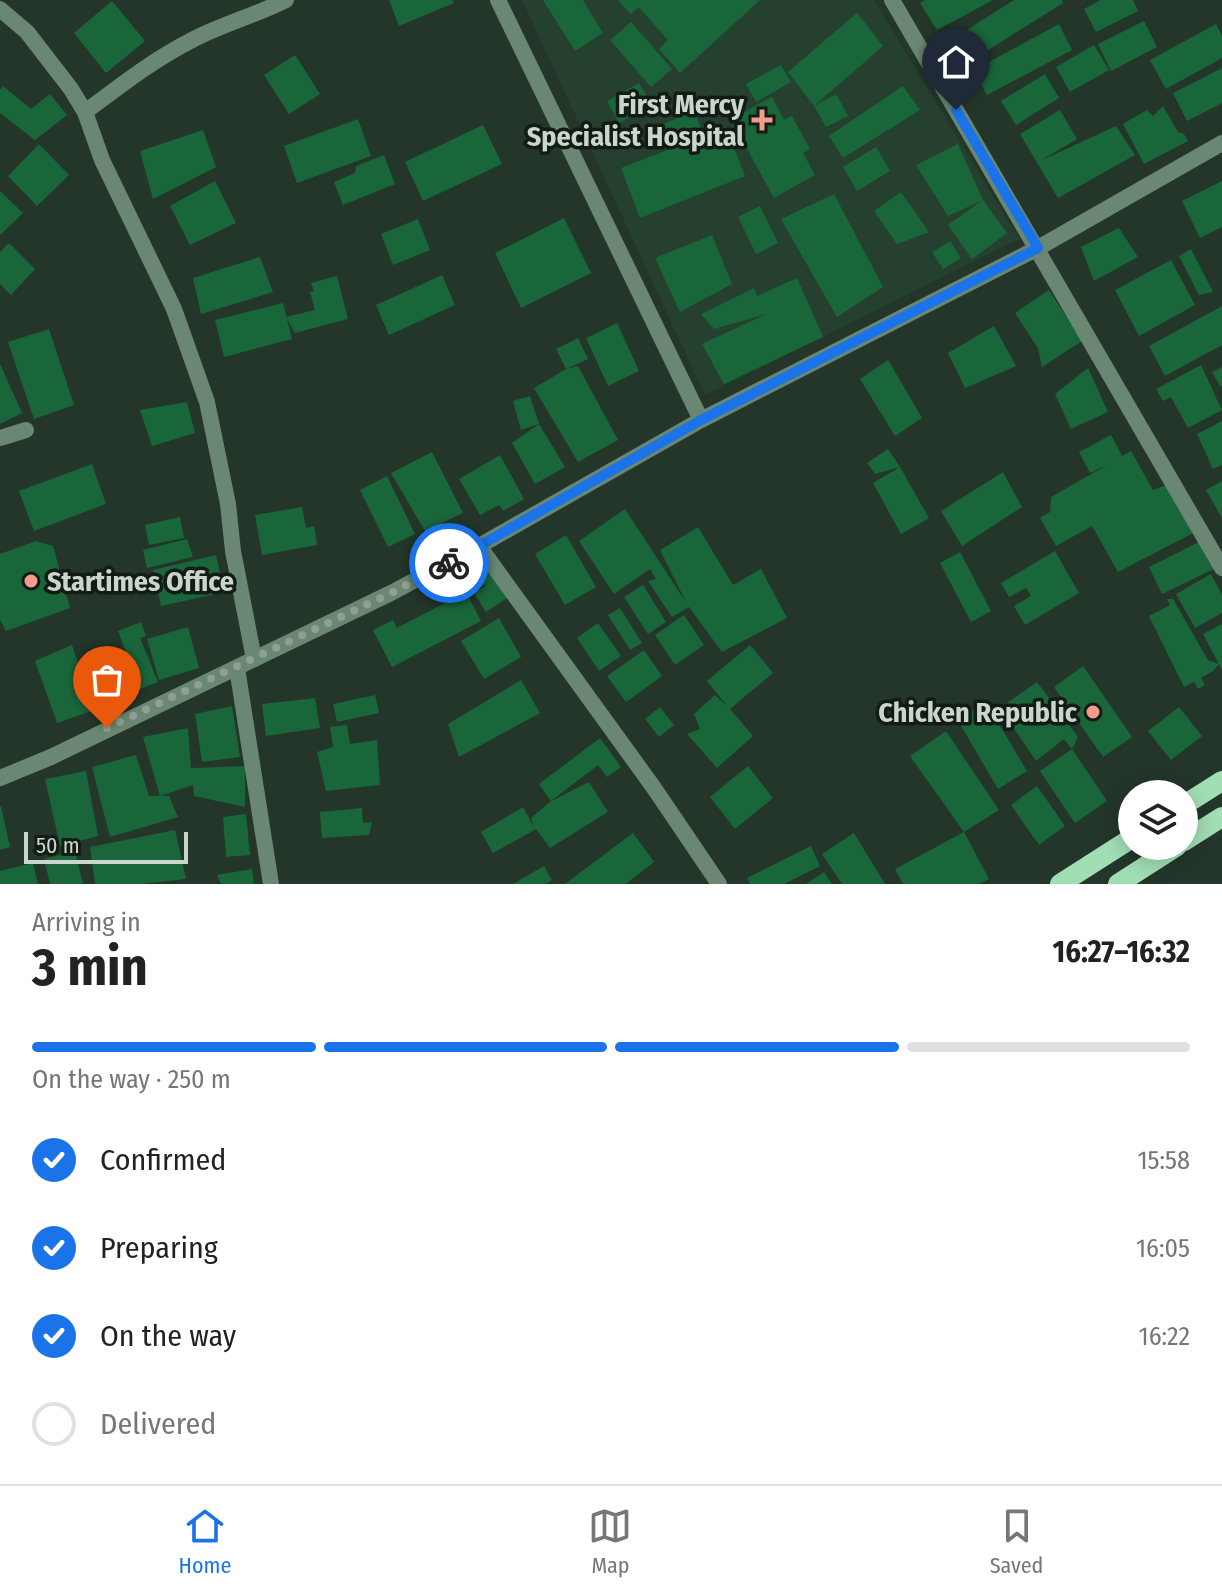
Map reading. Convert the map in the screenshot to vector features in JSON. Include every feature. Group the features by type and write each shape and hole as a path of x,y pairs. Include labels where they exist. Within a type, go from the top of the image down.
{"main road":[{"path":"1198,796 1222,781"},
{"path":"1198,832 1222,817"},
{"path":"1060,884 1118,847"},
{"path":"1118,884 1155,860"}],"street":[{"path":"85,112 138,72 195,38 264,12 286,0"},
{"path":"498,0 701,420"},
{"path":"892,0 1222,568"},
{"path":"0,9 27,32 85,112 102,160 174,309 207,402 254,659"},
{"path":"0,778 51,757 391,593 701,420 1038,248 1222,143"},
{"path":"0,438 26,430"},
{"path":"479,546 654,788 719,884"},
{"path":"237,668 271,884"}],"shaded area":[{"name":"First Mercy Specialist Hospital","path":"522,0 874,0 1019,239 705,395"}],"building":[{"path":"389,0 452,0 454,3 399,26"},
{"path":"543,0 583,0 603,33 575,51"},
{"name":"First Mercy Specialist Hospital","path":"618,0 760,0 680,73 659,49 668,40 639,7 631,14"},
{"path":"925,0 993,0 937,30 920,3"},
{"path":"1014,0 1062,0 1063,3 969,62 954,38"},
{"path":"1101,0 1133,0 1138,11 1096,32 1084,9"},
{"path":"112,1 145,41 106,73 74,33"},
{"path":"857,13 883,46 814,106 788,72"},
{"path":"1144,21 1157,47 1111,71 1098,44"},
{"path":"631,22 672,69 651,87 610,40"},
{"path":"1059,24 1072,50 987,95 974,70"},
{"path":"1216,24 1222,36 1222,58 1166,89 1150,60"},
{"path":"1094,45 1109,70 1070,92 1056,67"},
{"path":"295,55 320,94 289,114 264,75"},
{"path":"781,65 791,82 756,102 746,84"},
{"path":"1222,68 1222,103 1187,121 1173,93"},
{"path":"1045,74 1059,98 1016,125 1001,101"},
{"path":"639,83 651,104 619,123 607,101"},
{"path":"3,86 31,109 50,94 67,115 35,140 0,113 0,90"},
{"path":"903,86 920,110 843,158 829,136"},
{"path":"836,94 848,116 826,127 814,106"},
{"path":"772,97 784,120 792,116 810,149 803,153 815,175 774,198 731,119"},
{"path":"1163,106 1178,132 1184,134 1188,141 1144,164 1123,124 1147,110 1153,116"},
{"path":"1060,110 1077,139 1040,161 1116,126 1135,155 1058,198 1020,134"},
{"path":"694,111 702,131 664,147 656,127"},
{"path":"358,119 371,156 297,183 284,146"},
{"path":"483,125 502,164 423,201 405,162"},
{"path":"726,127 745,176 640,218 621,168"},
{"path":"203,130 216,167 153,199 140,151"},
{"path":"39,144 69,175 37,206 8,176"},
{"path":"958,144 983,200 948,216 916,165"},
{"path":"876,147 890,171 857,191 843,167"},
{"path":"384,155 395,184 343,205 334,182 355,173 356,166"},
{"path":"215,181 236,223 190,245 170,206"},
{"path":"1222,181 1222,227 1200,238 1182,201"},
{"path":"0,191 23,213 0,235"},
{"path":"901,192 929,232 897,244 874,211"},
{"path":"834,194 883,287 837,317 781,219"},
{"path":"983,200 1007,233 972,259 948,225"},
{"path":"760,206 778,243 756,254 738,217"},
{"path":"564,218 591,273 521,308 495,253"},
{"path":"418,219 430,250 393,265 381,234"},
{"path":"1119,228 1138,257 1094,281 1081,247"},
{"path":"712,235 732,284 680,312 655,258"},
{"path":"950,241 961,258 943,269 932,252"},
{"path":"9,243 35,269 11,295 0,284 0,252"},
{"path":"1191,249 1213,292 1199,295 1179,256"},
{"path":"260,257 273,292 201,314 193,278"},
{"path":"1171,260 1195,305 1139,336 1115,290"},
{"path":"442,275 455,305 389,335 376,305"},
{"path":"337,276 348,319 295,333 286,317 315,310 311,283"},
{"path":"797,278 823,337 724,384 702,344 766,314 714,329 701,314 754,288 757,296"},
{"path":"1049,290 1082,341 1042,367 1038,348 1015,313"},
{"path":"283,303 292,339 224,357 215,320"},
{"path":"1222,306 1222,345 1165,376 1149,346"},
{"path":"617,323 639,371 608,386 586,338"},
{"path":"994,326 1016,366 965,388 948,353"},
{"path":"49,329 74,405 34,419 8,342"},
{"path":"578,338 588,359 566,369 556,349"},
{"path":"888,360 922,418 895,436 860,379"},
{"path":"0,364 22,413 0,424"},
{"path":"1201,365 1222,410 1188,428 1171,397 1163,401 1156,389"},
{"path":"578,366 618,440 578,462 534,388 566,369"},
{"path":"1222,367 1222,386 1220,386 1212,372"},
{"path":"1088,368 1108,412 1071,429 1055,394"},
{"path":"530,396 539,424 521,430 513,401"},
{"path":"187,402 195,433 152,446 140,410"},
{"path":"1222,421 1222,465 1213,469 1197,434"},
{"path":"539,424 565,467 535,484 512,443"},
{"path":"1111,435 1122,456 1131,451 1153,490 1167,485 1193,533 1118,572 1092,526 1056,546 1040,518 1050,512 1051,497 1107,465 1090,473 1079,452"},
{"path":"888,449 900,467 875,474 867,463"},
{"path":"432,452 463,513 425,531 391,473"},
{"path":"500,455 524,499 503,511 499,505 480,515 459,479"},
{"path":"92,464 106,504 34,531 19,491"},
{"path":"900,467 929,518 901,534 873,483"},
{"path":"1003,472 1022,507 962,546 941,511"},
{"path":"387,476 415,534 388,547 360,490"},
{"path":"1222,481 1222,518 1206,490"},
{"path":"302,507 306,528 314,526 317,545 262,555 255,515"},
{"path":"625,509 687,604 660,550 698,527 733,585 761,569 787,618 722,652 689,607 672,617 648,581 656,579 650,569 614,594 579,541"},
{"path":"180,517 184,538 149,545 145,525"},
{"path":"566,535 596,587 565,605 535,554"},
{"path":"187,539 193,557 147,568 143,550"},
{"name":"Startimes Office","path":"36,541 53,546 70,608 6,631 0,620 0,554"},
{"path":"1199,542 1210,564 1217,561 1218,567 1162,594 1149,567"},
{"path":"1055,551 1079,593 1025,625 1014,606 1031,596 1026,588 1009,597 1001,583"},
{"path":"960,552 991,611 971,622 940,563"},
{"path":"216,555 224,592 161,606 153,570"},
{"path":"488,569 507,598 486,612 474,593 486,586 468,575"},
{"path":"1211,574 1222,595 1222,613 1195,628 1176,594"},
{"path":"643,585 666,622 648,634 624,597"},
{"path":"466,592 481,621 392,667 373,630 393,620 397,628"},
{"path":"1167,599 1173,599 1208,660 1219,664 1201,678 1205,685 1198,689 1194,682 1184,687 1149,616 1170,605"},
{"path":"620,608 642,643 630,650 608,615"},
{"path":"684,615 704,645 675,665 655,635"},
{"path":"499,618 521,657 484,679 461,641"},
{"path":"141,622 146,636 140,638 158,682 140,689 118,631"},
{"path":"598,623 621,656 599,671 577,638"},
{"path":"1222,624 1222,670 1203,634"},
{"path":"188,627 199,668 159,680 147,639"},
{"path":"72,645 94,710 57,723 35,661"},
{"path":"750,645 773,673 730,709 753,736 717,768 687,734 700,729 694,714 715,695 728,707 707,681"},
{"path":"644,650 662,676 626,702 607,676"},
{"name":"Chicken Republic","path":"1083,666 1132,737 1103,757 1054,687"},
{"path":"521,680 540,713 459,757 448,724"},
{"path":"1037,682 1078,737 1072,749 1064,739 1036,761 1000,708"},
{"path":"375,695 379,713 337,722 333,704"},
{"path":"315,698 320,728 266,736 262,704"},
{"path":"986,702 1027,771 998,789 957,719"},
{"path":"232,706 240,757 202,762 195,714"},
{"path":"660,707 674,725 659,737 645,719"},
{"path":"1179,707 1202,736 1171,760 1148,731"},
{"path":"347,725 350,744 377,740 380,785 326,791 317,752 333,747 330,727"},
{"path":"188,728 191,768 245,766 245,807 194,796 193,785 160,796 143,737"},
{"path":"946,731 999,810 964,832 910,756"},
{"path":"600,738 621,767 607,777 598,765 551,801 539,784"},
{"path":"1072,749 1107,801 1075,823 1040,771"},
{"path":"136,755 149,796 169,796 178,817 110,837 92,767"},
{"path":"748,766 773,798 735,829 710,797"},
{"path":"86,771 98,836 60,846 45,779"},
{"path":"589,782 608,812 550,848 536,829 493,853 481,832 523,807 534,827 531,818 551,801"},
{"path":"1037,786 1065,826 1039,845 1011,805"},
{"path":"0,807 10,847 0,850"},
{"path":"362,808 363,823 372,822 369,835 322,838 320,812"},
{"path":"246,814 250,855 226,857 223,817"},
{"path":"175,830 186,879 141,884 95,884 90,847"},
{"path":"964,832 989,879 979,884 903,884 895,869"},
{"path":"633,833 654,862 626,884 565,884"},
{"path":"854,833 885,884 842,884 822,854"},
{"path":"811,846 820,866 784,884 750,884 747,878"},
{"path":"75,851 83,884 50,884 44,859"},
{"path":"33,863 38,884 0,884 0,871"},
{"path":"544,866 552,880 546,884 513,884"},
{"path":"252,869 254,884 221,884 217,875"},
{"path":"824,872 832,884 806,884"}],"way so far":[{"path":"107,728 237,668 449,563"}],"place":[{"name":"First Mercy Specialist Hospital","path":"762,120"},
{"name":"Startimes Office","path":"31,581"},
{"name":"Chicken Republic","path":"1093,712"}],"route":[{"path":"449,563 701,420 1038,248 956,110"}]}
